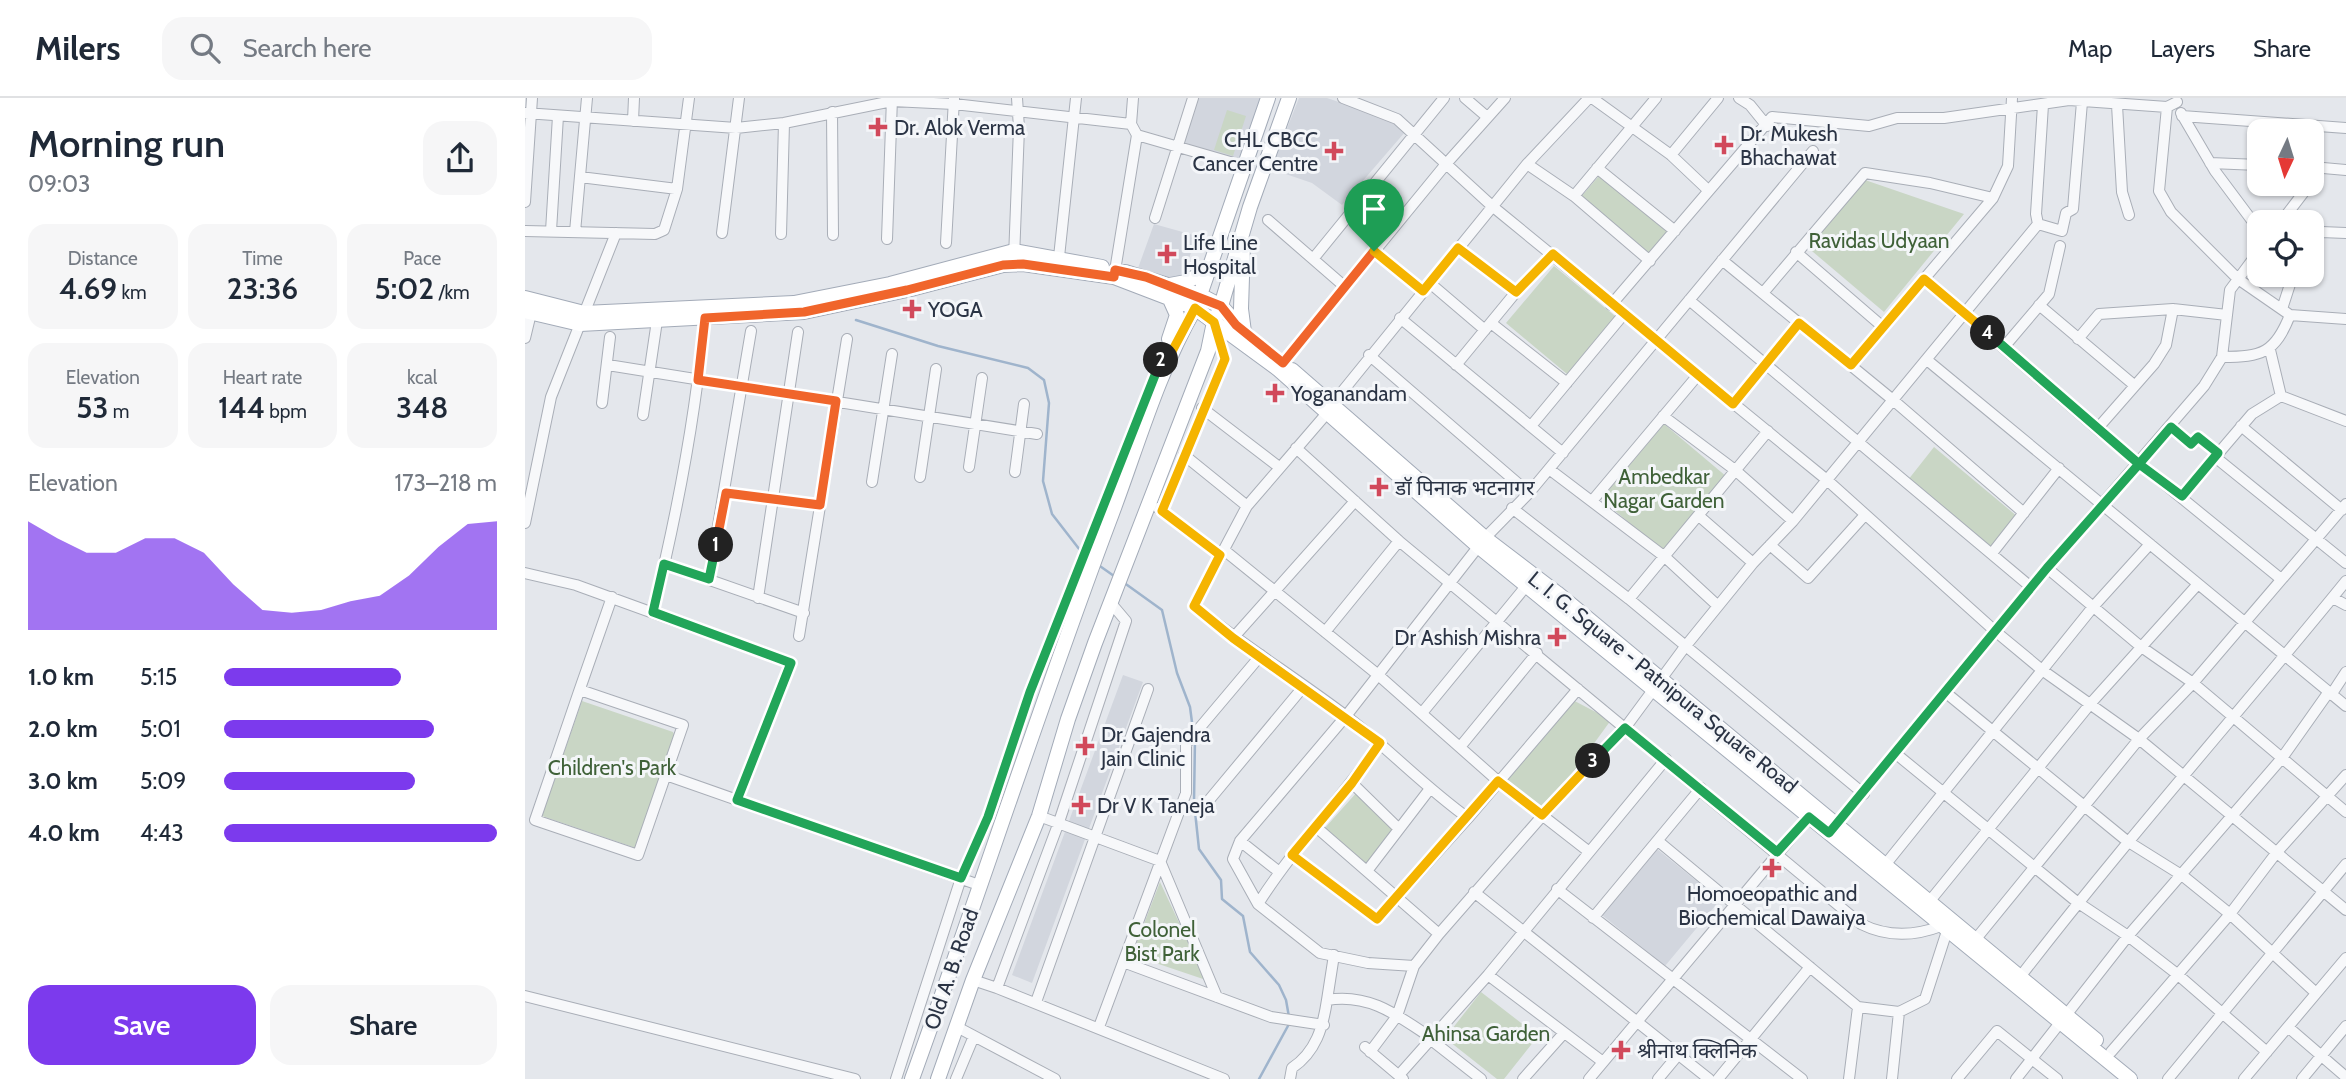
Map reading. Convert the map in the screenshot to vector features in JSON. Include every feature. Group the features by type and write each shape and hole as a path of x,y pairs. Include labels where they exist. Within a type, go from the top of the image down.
{"main road":[{"name":"Old A. B. Road","path":"912,1079 1078,586 1166,357 1197,302 1268,98"},
{"path":"528,312 582,318 803,307 890,284 1014,258 1059,257 1168,290 1197,302 1221,306 1289,98"},
{"path":"1243,233 1241,309 1244,332"},
{"path":"1014,258 1115,274"},
{"path":"1168,290 1208,270"},
{"path":"1166,357 1177,315 1168,290"},
{"path":"525,298 582,318"},
{"name":"L. I. G. Square - Patnipura Square Road","path":"1197,302 1214,322 1330,408"},
{"name":"Old A. B. Road","path":"938,1079 973,980 1039,817 1067,719 1128,553 1208,351 1214,322 1221,306"},
{"name":"L. I. G. Square - Patnipura Square Road","path":"1221,306 1244,332 1283,363 1527,585 1657,684"},
{"name":"L. I. G. Square - Patnipura Square Road","path":"1481,542 1813,812 1944,928 2063,1020 2111,1052 2143,1079"},
{"name":"L. I. G. Square - Patnipura Square Road","path":"1832,829 1885,865 1975,940 2130,1079"}],"street":[{"path":"525,202 528,114 532,98"},
{"path":"575,232 587,98"},
{"path":"633,121 634,98"},
{"path":"525,231 655,233 664,230 677,189 689,98"},
{"path":"722,233 739,98"},
{"path":"1014,258 1019,128 1017,98"},
{"path":"1059,257 1076,98"},
{"path":"1115,274 1137,135 1131,124 1133,98"},
{"path":"1156,218 1193,98"},
{"path":"1343,98 1397,119 1492,206 1827,480 1995,631 2042,670 2139,739 2346,910"},
{"path":"1313,259 1444,98"},
{"path":"1465,98 1486,117"},
{"path":"1283,363 1446,164 1505,98"},
{"path":"1468,818 1429,790 1380,743 1346,716 1233,638 1194,606 1247,506 1330,408 1369,355 1527,164 1590,98 1671,155 1708,190"},
{"path":"1574,196 1655,98"},
{"path":"1671,155 1718,98"},
{"path":"1739,98 1750,102 1767,126"},
{"path":"528,114 736,128 784,123 892,99 954,101 1017,112 1131,124"},
{"path":"887,239 892,99"},
{"path":"1611,305 1772,117 1869,126 1897,118 1944,118 2011,104 2043,105 2069,100 2117,105 2173,102"},
{"path":"946,243 954,101"},
{"path":"2038,224 2062,231 2066,213 2073,209 2082,102"},
{"path":"2173,102 2210,163 2247,214"},
{"path":"2173,102 2159,191 2171,212 2238,279 2286,312 2346,319"},
{"path":"1851,365 1993,198 2008,166 2011,104"},
{"path":"2038,224 2036,215 2043,105"},
{"path":"2117,105 2122,192 2129,215"},
{"path":"832,112 833,235"},
{"path":"551,231 558,116"},
{"path":"2182,116 2346,128"},
{"path":"781,234 784,123"},
{"path":"1137,135 1244,166"},
{"path":"1414,966 1368,963 1320,953 1258,904 1233,859 1240,841 1346,716 1481,542 1563,453 1813,151"},
{"path":"2210,163 2247,165"},
{"path":"1527,164 1574,196 1650,261"},
{"path":"1597,168 1675,230"},
{"path":"2324,168 2346,170"},
{"path":"1763,293 1865,173 1930,183 1993,198"},
{"path":"580,177 677,189"},
{"path":"1353,210 1384,239"},
{"path":"1268,220 1344,286"},
{"path":"1666,759 1521,931 1488,975 1430,1038 1401,1077 1368,1050 1397,1016 1414,966 1439,934 1542,815 1625,728 1684,648 1753,563 1793,521 2038,224"},
{"path":"2324,232 2346,233"},
{"path":"525,523 551,397 616,233"},
{"path":"2004,347 2049,294 2060,246"},
{"path":"1458,248 1516,292"},
{"path":"1374,251 1488,326 1567,383"},
{"path":"1796,252 1883,327"},
{"path":"1456,365 1516,292 1553,254"},
{"path":"1721,260 1851,365 2024,513"},
{"path":"1832,829 1864,794 2047,568 2104,506 2204,386 2222,357 2230,290 2247,267"},
{"path":"1924,279 2097,429 2281,579"},
{"path":"2222,357 2245,357 2270,350 2281,337 2291,287"},
{"path":"1689,300 2032,587"},
{"path":"2039,305 2134,385"},
{"path":"2078,339 2099,314 2173,309 2227,315"},
{"path":"2097,429 2154,365 2166,345 2173,309"},
{"path":"525,338 528,312"},
{"path":"653,612 698,380 705,313"},
{"path":"643,415 657,315"},
{"path":"1531,426 1623,315"},
{"path":"1400,318 1563,453"},
{"path":"1162,511 1202,408 1225,359 1214,322"},
{"path":"1733,404 1799,323"},
{"path":"709,579 726,493 751,331"},
{"path":"758,597 771,499 799,332"},
{"path":"602,403 610,337"},
{"path":"799,636 848,339"},
{"path":"2270,350 2281,396"},
{"path":"871,482 892,354"},
{"path":"1369,355 1529,493"},
{"path":"1927,360 2346,706"},
{"path":"608,365 1037,434"},
{"path":"921,477 936,369"},
{"path":"1592,501 1698,376"},
{"path":"969,467 982,378"},
{"path":"2281,396 2346,421"},
{"path":"2182,496 2252,414 2281,396"},
{"path":"1015,472 1024,404"},
{"path":"1202,408 1279,467"},
{"path":"1663,416 1735,470 1793,521"},
{"path":"1975,940 2139,739 2193,683 2344,507 2241,426"},
{"path":"2171,427 2191,444 2198,437 2346,563"},
{"path":"1629,599 1767,431"},
{"path":"1296,448 1399,541 1701,788 1861,924 1896,934 1924,933 1944,928 1926,999 1899,1012 1858,1007 1658,841"},
{"path":"1184,455 1247,506"},
{"path":"1549,468 1665,557 1718,606"},
{"path":"1993,552 2059,468"},
{"path":"726,493 820,505"},
{"path":"1149,500 1325,632 1377,674 1498,781 1588,851"},
{"path":"1233,638 1355,501"},
{"path":"1513,508 1629,599 1684,648 1864,794"},
{"path":"1699,516 1753,563"},
{"path":"1770,545 1808,578 1864,516"},
{"path":"1325,632 1399,541"},
{"path":"1885,865 2093,607 2150,544"},
{"path":"664,564 804,612"},
{"path":"2047,568 2140,646 2193,683 2346,811"},
{"path":"525,573 576,584 791,663 737,800"},
{"path":"2019,977 2127,841 2234,718 2346,581"},
{"path":"1929,902 2091,703 2199,584"},
{"path":"1422,713 1527,585"},
{"path":"895,1079 961,878 988,817 1030,692 1078,586"},
{"path":"580,690 683,725 638,855 535,820 612,597"},
{"path":"2333,598 2346,604"},
{"path":"997,988 1059,822 1126,621 1110,602"},
{"path":"1460,747 1537,653"},
{"path":"1099,1027 1186,793 1187,744 1261,655"},
{"path":"2016,1079 2128,936 2183,876 2282,758 2346,672"},
{"path":"1210,799 1304,687"},
{"path":"1035,1002 1148,689"},
{"path":"1292,855 1377,919 1399,898 1578,689"},
{"path":"1945,692 2127,841 2183,876 2230,914 2316,993"},
{"path":"1258,904 1278,871 1352,783 1380,743"},
{"path":"1895,753 2077,902 2128,936 2177,974 2267,1052"},
{"path":"666,775 979,886"},
{"path":"2111,1052 2230,914 2277,852 2346,775"},
{"path":"1352,783 1398,828"},
{"path":"1593,918 1701,788"},
{"path":"1367,872 1429,790"},
{"path":"1589,1079 1634,1021 1813,812"},
{"path":"1039,817 1095,835 1160,861 1217,997"},
{"path":"1316,827 1439,934"},
{"path":"1240,841 1278,871"},
{"path":"2168,1079 2346,864"},
{"path":"1557,889 1802,1079"},
{"path":"1474,892 1709,1079"},
{"path":"1290,1079 1292,1068 1306,1058 1324,1024 1334,955"},
{"path":"1123,962 1271,1017 1324,1024"},
{"path":"2244,1079 2345,962"},
{"path":"1718,1079 1810,967"},
{"path":"1488,975 1603,1062"},
{"path":"973,980 1099,1027 1224,1079"},
{"path":"525,996 855,1079"},
{"path":"1327,1000 1359,998 1397,1016 1430,1038 1481,1079"},
{"path":"1849,1079 1858,1007"},
{"path":"1892,1079 1899,1012"},
{"path":"2302,1079 2346,1026"},
{"path":"957,1027 1055,1079"},
{"path":"2288,1027 2346,1077"},
{"path":"1957,1079 1997,1031 2057,1079"},
{"path":"1523,1079 1564,1032"},
{"path":"956,1079 974,1036"},
{"path":"1658,1079 1678,1055"}],"shaded area":[{"path":"1197,98 1262,98 1238,161 1181,142"},
{"name":"CHL CBCC Cancer Centre","path":"1299,98 1327,98 1395,121 1405,132 1342,205 1312,183 1271,169"},
{"name":"Life Line Hospital","path":"1154,224 1197,236 1179,286 1137,271"},
{"path":"1123,675 1143,682 1032,983 1012,975"},
{"path":"1657,849 1720,900 1665,966 1602,915"}],"green space":[{"path":"1227,110 1246,116 1233,156 1214,150"},
{"path":"1604,170 1671,228 1648,256 1580,198"},
{"name":"Ravidas Udyaan","path":"1865,180 1964,214 1884,312 1806,246"},
{"path":"1554,266 1615,316 1567,374 1506,323"},
{"name":"Ambedkar Nagar Garden","path":"1664,424 1727,477 1664,552 1601,499"},
{"path":"1934,447 2018,517 1991,548 1908,480"},
{"path":"1565,696 1611,720 1545,811 1506,783"},
{"name":"Children's Park","path":"582,701 673,732 675,736 636,848 542,816"},
{"path":"1358,791 1399,828 1365,866 1324,829"},
{"name":"Colonel Bist Park","path":"1160,882 1206,980 1132,955"},
{"name":"Ahinsa Garden","path":"1481,992 1538,1036 1504,1079 1497,1079 1445,1038"}],"waterway":[{"path":"856,320 938,346 1028,368 1044,380 1049,403 1043,481 1052,514 1083,554"},
{"path":"1097,564 1114,576"},
{"path":"1123,582 1162,610 1177,673 1190,707 1193,730"},
{"path":"1195,740 1194,802 1199,849 1221,880 1222,899 1243,916 1250,952 1279,985 1286,1000 1289,1017"},
{"path":"1259,1079 1289,1024"}],"place":[{"name":"Dr. Alok Verma","path":"878,127"},
{"name":"Dr. Mukesh Bhachawat","path":"1724,145"},
{"name":"CHL CBCC Cancer Centre","path":"1334,151"},
{"name":"Life Line Hospital","path":"1167,254"},
{"name":"YOGA","path":"912,309"},
{"name":"Yoganandam","path":"1275,393"},
{"name":"डॉ पिनाक भटनागर","path":"1379,487"},
{"name":"Dr Ashish Mishra","path":"1557,637"},
{"name":"Dr. Gajendra Jain Clinic","path":"1085,746"},
{"name":"Dr V K Taneja","path":"1081,805"},
{"name":"Homoeopathic and Biochemical Dawaiya","path":"1772,868"},
{"name":"श्रीनाथ क्लिनिक","path":"1621,1050"}],"route":[{"path":"1374,251 1283,363 1236,325 1221,306 1200,295 1115,270 1114,277 1051,267 1003,265 907,290 804,312 705,318 698,380 836,401 820,505 726,493 709,579 664,564 653,612 791,663 737,800 961,878 988,817 1030,692 1163,356 1168,359 1195,308 1214,322 1225,359 1202,408 1162,511 1220,555 1194,606 1233,638 1261,655 1380,743 1352,783 1292,855 1377,919 1399,898 1498,781 1542,815 1625,728 1777,852 1809,817 1829,833 1864,794 2047,568 2139,464 2182,496 2218,453 2198,437 2191,444 2171,427 2139,464 1924,279 1851,365 1799,323 1733,404 1589,287 1553,254 1516,292 1458,248 1423,291 1374,251"}]}
